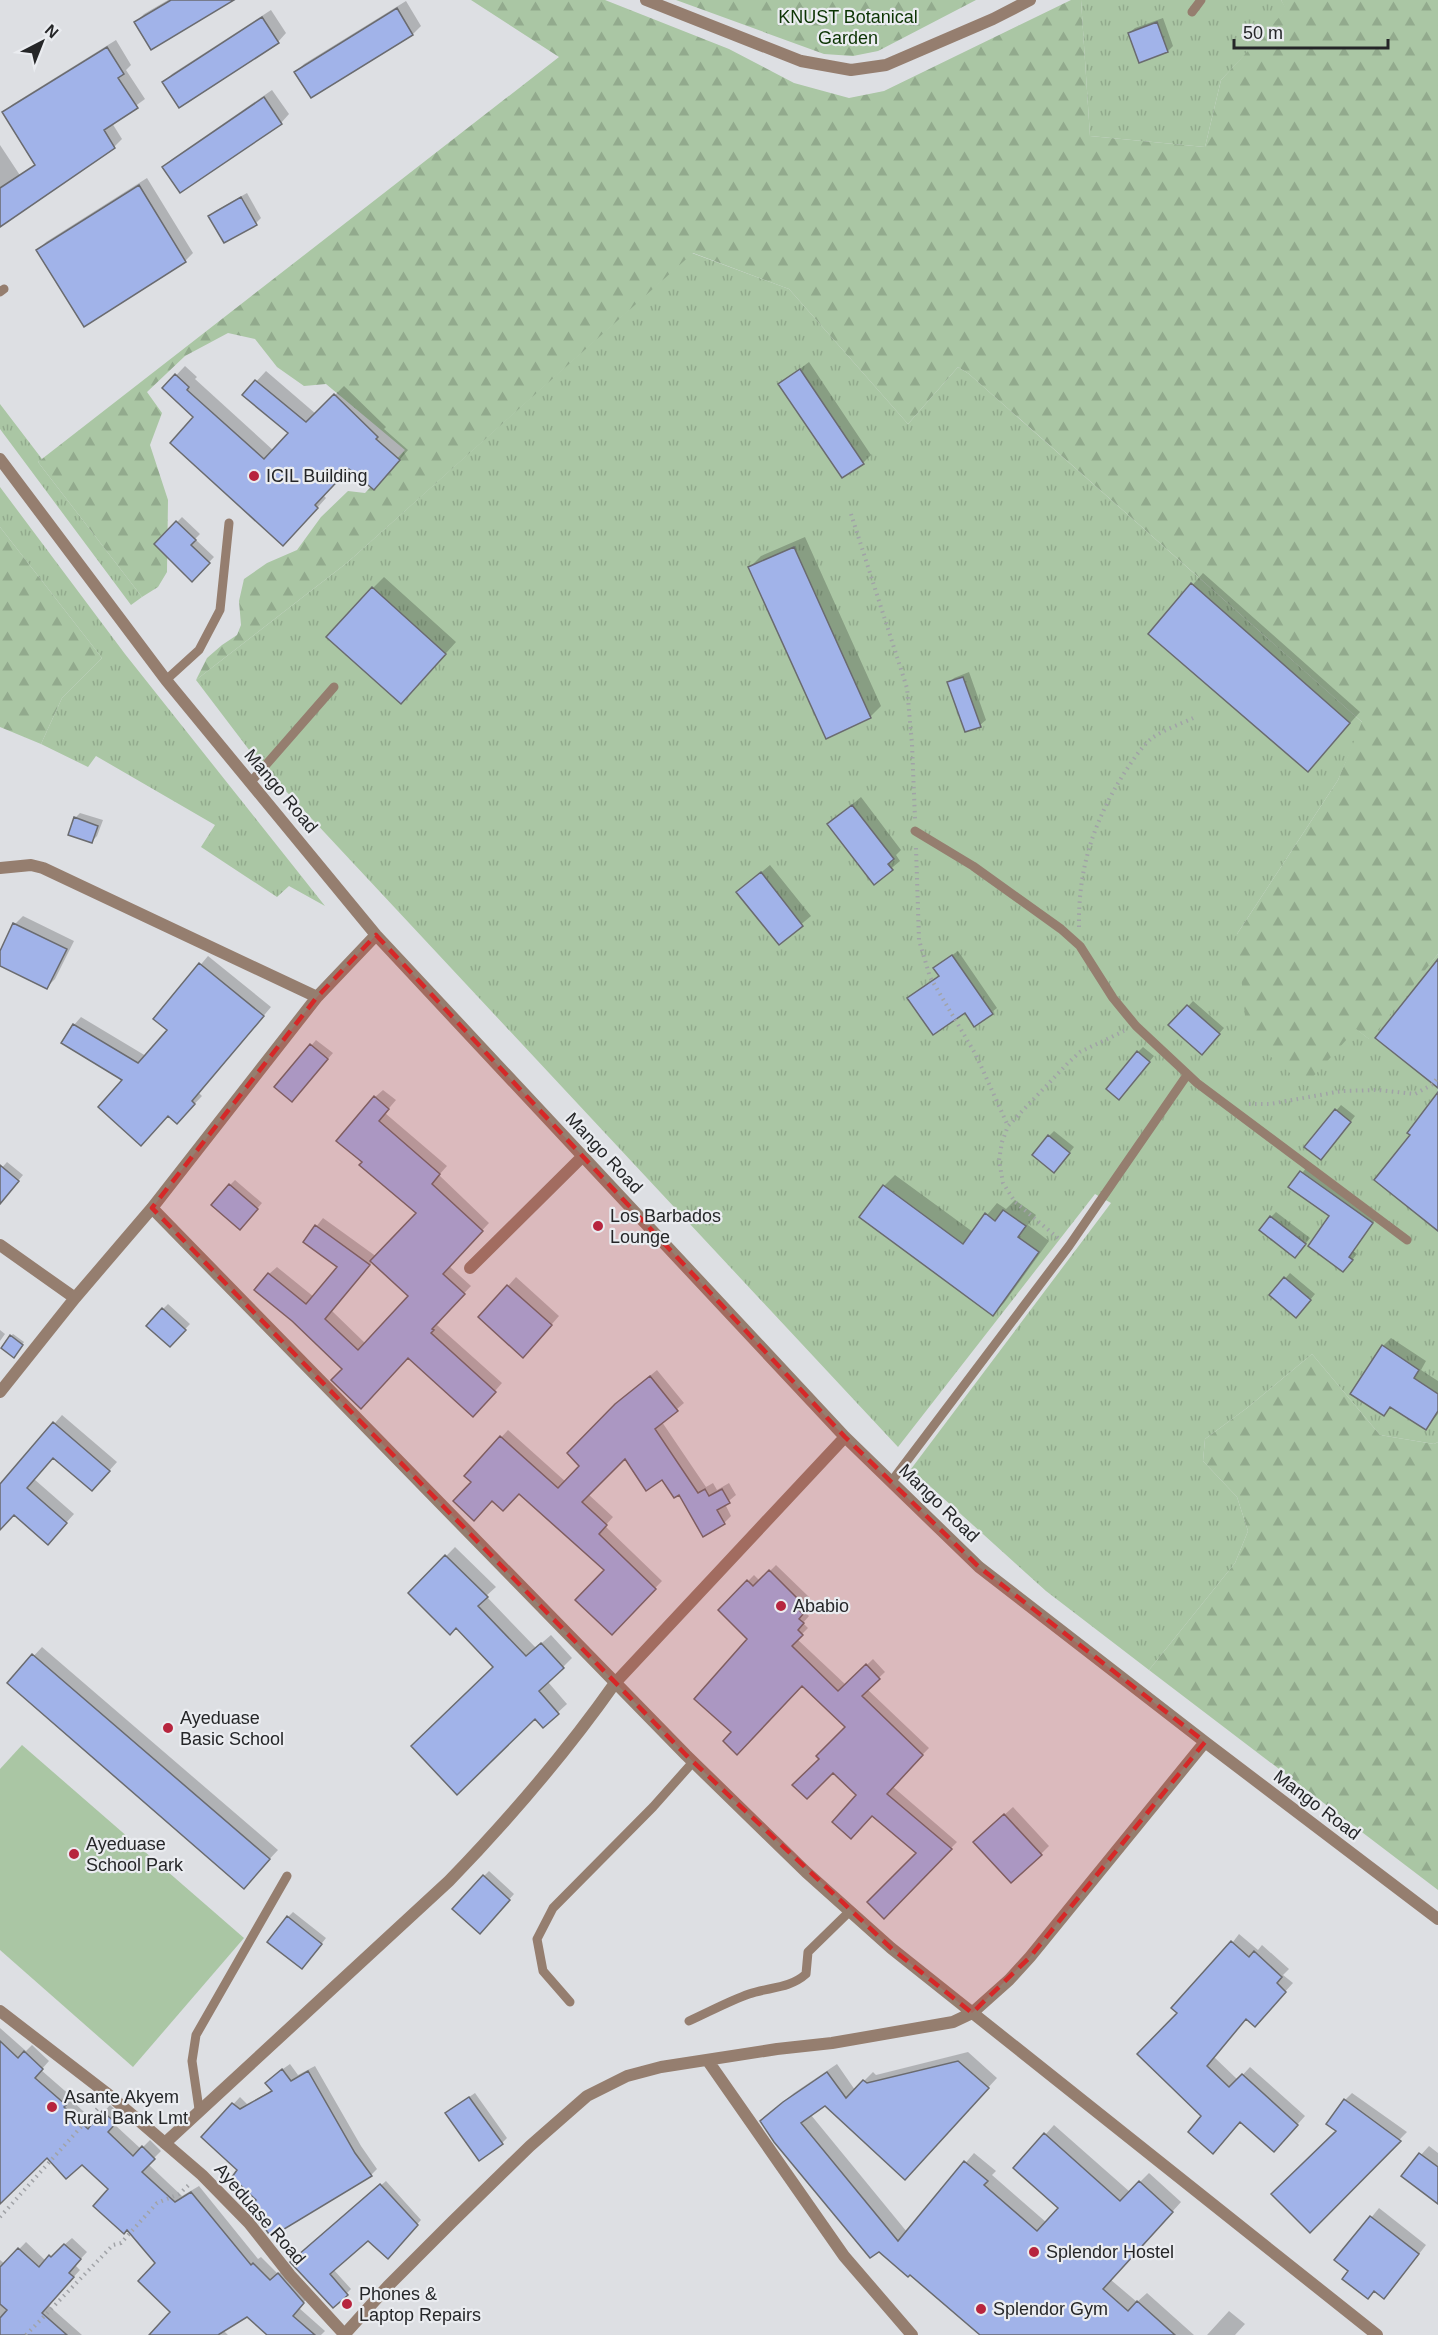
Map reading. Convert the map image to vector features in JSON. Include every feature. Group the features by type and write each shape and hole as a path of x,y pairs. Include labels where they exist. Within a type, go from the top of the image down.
{"street":[{"path":"646,0 801,62 851,70 886,65 993,19 1030,0"},
{"name":"Mango Road","path":"0,459 166,680 376,935 845,1437 979,1567 1438,1919"},
{"path":"0,868 31,865 44,868 318,997"},
{"path":"0,1392 75,1298 152,1208 318,997 376,935"},
{"path":"470,1268 583,1156"},
{"path":"152,1208 693,1762 850,1911 891,1948 1377,2335"},
{"path":"0,1245 75,1298"},
{"path":"165,2142 440,1889 490,1839 530,1793 615,1683 845,1437"},
{"path":"344,2335 388,2286 530,2146 587,2096 627,2076 661,2067 953,2022 972,2013 1010,1980 1030,1957 1205,1742"},
{"name":"Ayeduase Road","path":"0,2012 109,2095 202,2175 249,2223 290,2275 344,2335"},
{"path":"708,2061 844,2256 912,2335"}],"lane":[{"path":"1191,12 1201,0"},
{"path":"166,680 198,650 220,610 229,523"},
{"path":"250,783 334,687"},
{"path":"915,831 973,866 1061,929 1080,946 1113,998 1136,1026 1187,1075 1407,1240"},
{"path":"891,1482 1069,1246 1187,1075"},
{"path":"570,2002 543,1971 537,1939 554,1908 653,1807 693,1762"},
{"path":"199,2109 192,2061 196,2036 287,1876"},
{"path":"689,2021 750,1994 783,1987 798,1981 806,1974 808,1952 850,1911"}],"path":[{"path":"1080,946 1079,899 1087,850 1108,798 1152,738 1193,718"},
{"path":"1069,1246 1029,1216 1015,1202 1004,1183 999,1160 1002,1142 1008,1126 1051,1078 1080,1052 1104,1038 1136,1026"},
{"path":"1224,1104 1270,1104 1342,1091 1378,1090 1414,1094 1433,1084 1438,1077"},
{"path":"0,2217 109,2095"},
{"path":"26,2335 113,2245 121,2242 157,2204 179,2194 202,2175"}],"highlighted area":[{"path":"376,935 845,1437 979,1567 1205,1742 1030,1957 972,2013 891,1948 686,1755 152,1208 317,997"}],"green space":[{"path":"471,0 605,0 729,49 794,83 849,98 884,91 1071,0 1081,0 1090,136 1205,147 1221,80 1286,10 1281,0 1438,0 1438,954 1370,1040 1356,1029 1305,1086 1262,1049 1245,1016 1237,934 1338,780 1362,722 969,374 958,367 908,424 789,289 693,253 348,562 196,680 207,658 237,635 241,625 239,601 244,579 267,563 297,550 321,517 348,491 365,493 405,450 326,384 304,386 277,367 255,339 228,333 185,356 147,392 162,413 150,445 168,500 167,572 158,587 142,597 38,462 559,57"},
{"name":"KNUST Botanical Garden","path":"676,0 976,0 878,51 853,56 824,54"},
{"path":"1081,0 1281,0 1287,10 1221,80 1205,147 1090,136"},
{"path":"692,253 789,289 908,424 958,367 969,374 1363,723 1338,780 1237,934 1369,1039 1438,954 1438,1442 1434,1444 1380,1435 1312,1354 1247,1408 1205,1439 1203,1461 1237,1497 1248,1531 1235,1563 1149,1670 1046,1591 911,1469 1111,1203 1095,1194 898,1447 256,759 196,680 348,562"},
{"path":"0,404 42,459 38,462 142,597 131,605 0,429"},
{"path":"0,487 125,654 325,906 289,886 277,897 201,847 215,825 96,756 88,767 41,744 62,698 102,658 0,527"},
{"path":"0,527 102,658 62,698 41,744 0,727"},
{"path":"1312,1354 1380,1435 1434,1444 1438,1442 1438,1890 1149,1670 1235,1563 1248,1531 1237,1497 1203,1461 1205,1439 1247,1408"},
{"name":"Ayeduase School Park","path":"22,1745 244,1938 133,2067 0,1950 0,1769"}],"building":[{"path":"171,0 234,0 151,50 134,22"},
{"path":"397,8 413,35 311,98 294,72"},
{"path":"262,17 279,43 179,108 162,82"},
{"path":"1157,22 1168,52 1139,63 1128,33"},
{"path":"107,47 124,74 118,78 138,108 104,130 115,148 0,227 0,188 35,165 2,112"},
{"path":"264,97 282,124 180,193 162,167"},
{"path":"139,185 186,262 84,327 36,250"},
{"path":"241,197 257,225 224,243 208,216"},
{"path":"800,369 864,464 842,478 778,384"},
{"path":"175,374 189,387 187,390 264,459 288,433 242,395 255,380 306,422 334,394 378,437 376,439 400,460 374,490 349,469 315,505 318,508 283,546 170,443 193,417 162,388"},
{"path":"176,521 196,540 191,545 210,563 192,582 154,544"},
{"path":"794,547 871,718 826,739 748,567"},
{"path":"1191,583 1350,723 1308,772 1148,634"},
{"path":"372,587 446,654 401,704 326,637"},
{"path":"963,677 981,727 965,732 947,682"},
{"path":"852,805 894,859 888,864 893,870 874,885 827,824"},
{"path":"74,817 98,826 92,843 68,835"},
{"path":"761,872 803,926 779,945 736,892"},
{"path":"13,923 67,949 47,989 0,966 0,951"},
{"path":"952,955 993,1014 974,1027 965,1013 933,1035 907,998 939,976 933,968"},
{"path":"1438,959 1438,1088 1375,1038"},
{"path":"199,963 264,1016 192,1101 195,1104 177,1124 168,1116 141,1146 98,1107 122,1080 61,1043 73,1024 138,1063 167,1030 153,1019"},
{"path":"1187,1005 1220,1034 1202,1055 1168,1025"},
{"path":"310,1044 328,1059 292,1102 274,1087"},
{"path":"1137,1051 1150,1062 1119,1100 1106,1089"},
{"path":"1438,1092 1438,1231 1374,1180 1410,1135 1407,1133"},
{"path":"374,1096 389,1109 379,1121 440,1174 432,1184 483,1231 443,1274 465,1294 432,1329 434,1330 431,1333 496,1392 473,1417 408,1358 361,1409 331,1380 342,1369 292,1321 254,1290 268,1273 306,1304 337,1267 303,1242 315,1225 370,1265 325,1319 358,1350 408,1296 370,1261 416,1213 359,1165 362,1162 336,1141"},
{"path":"1335,1109 1351,1122 1321,1160 1304,1147"},
{"path":"1048,1135 1070,1153 1054,1173 1032,1155"},
{"path":"0,1165 19,1181 0,1204"},
{"path":"1300,1171 1373,1223 1349,1257 1353,1260 1343,1272 1308,1246 1329,1216 1288,1187"},
{"path":"229,1184 258,1209 240,1230 211,1205"},
{"path":"883,1185 963,1244 985,1213 995,1221 1003,1210 1026,1226 1018,1237 1039,1252 993,1316 859,1217"},
{"path":"1270,1216 1306,1244 1295,1258 1259,1230"},
{"path":"1284,1277 1311,1300 1296,1318 1269,1295"},
{"path":"507,1285 552,1325 523,1358 478,1317"},
{"path":"162,1308 186,1330 170,1347 146,1326"},
{"path":"10,1335 23,1345 14,1358 1,1348"},
{"path":"1382,1345 1419,1370 1414,1378 1438,1394 1438,1411 1426,1430 1390,1407 1384,1416 1350,1394"},
{"path":"650,1376 678,1411 655,1429 698,1493 705,1489 709,1496 722,1489 730,1503 717,1510 725,1524 703,1537 679,1495 674,1498 662,1480 646,1491 625,1459 582,1502 607,1525 599,1534 656,1589 612,1635 575,1600 604,1570 519,1494 503,1511 492,1501 474,1521 453,1501 471,1482 464,1476 500,1436 558,1488 579,1466 567,1453 615,1404"},
{"path":"53,1422 110,1471 92,1491 53,1458 27,1488 67,1523 48,1545 14,1515 0,1530 0,1484"},
{"path":"445,1555 488,1597 478,1606 526,1656 541,1643 564,1668 539,1691 559,1714 543,1728 535,1719 457,1795 411,1746 493,1667 456,1628 450,1635 408,1593"},
{"path":"769,1570 804,1605 799,1610 803,1614 799,1619 804,1623 798,1630 803,1635 792,1646 838,1691 866,1664 880,1679 862,1696 923,1755 887,1794 952,1849 884,1919 867,1902 916,1853 872,1816 851,1839 832,1822 856,1795 833,1773 807,1799 792,1785 819,1759 816,1756 845,1727 802,1686 737,1755 723,1741 731,1732 694,1699 747,1639 718,1610 747,1580 753,1586"},
{"path":"32,1654 270,1859 244,1889 7,1683"},
{"path":"1004,1814 1042,1855 1011,1883 973,1842"},
{"path":"483,1875 510,1900 480,1934 452,1909"},
{"path":"287,1916 322,1944 302,1969 267,1942"},
{"path":"1231,1941 1249,1957 1254,1951 1282,1977 1277,1983 1286,1992 1255,2027 1246,2019 1207,2066 1229,2087 1242,2074 1298,2125 1274,2152 1240,2122 1213,2154 1188,2132 1201,2116 1137,2054 1177,2013 1171,2008"},
{"path":"0,2041 18,2058 24,2051 43,2069 35,2078 66,2105 64,2107 88,2129 102,2111 116,2123 108,2132 133,2156 142,2146 155,2159 142,2172 175,2202 191,2192 251,2265 253,2263 270,2280 278,2273 304,2303 293,2316 315,2335 267,2335 247,2317 218,2335 149,2335 170,2312 138,2281 155,2263 127,2230 124,2234 93,2206 108,2189 82,2165 66,2179 47,2158 0,2204"},
{"path":"958,2061 989,2088 905,2180 825,2106 801,2123 898,2241 964,2161 988,2181 984,2185 1037,2231 1058,2208 1013,2168 1044,2133 1120,2201 1139,2181 1173,2212 1103,2289 1128,2311 1137,2301 1175,2335 980,2335 910,2275 908,2277 879,2252 870,2258 774,2142 760,2121 827,2072 846,2098 863,2080 867,2083"},
{"path":"282,2069 291,2081 308,2071 355,2153 372,2176 271,2237 248,2204 256,2200 232,2177 237,2170 201,2137 232,2103 240,2109 272,2091 265,2083"},
{"path":"469,2097 503,2144 479,2161 445,2113"},
{"path":"1344,2099 1401,2141 1310,2233 1271,2194 1336,2131 1326,2124"},
{"path":"1419,2153 1438,2167 1438,2204 1401,2176"},
{"path":"380,2184 418,2225 388,2259 368,2241 330,2274 348,2295 333,2308 290,2262"},
{"path":"1370,2216 1419,2254 1384,2299 1374,2291 1368,2299 1342,2279 1348,2271 1334,2260"},
{"path":"64,2244 81,2259 69,2273 74,2277 42,2313 67,2335 0,2335 0,2318 7,2310 0,2304 0,2267 18,2248 39,2267 49,2255 51,2257"}],"place":[{"name":"ICIL Building","path":"254,476"},
{"name":"Los Barbados Lounge","path":"598,1226"},
{"name":"Ababio","path":"781,1606"},
{"name":"Ayeduase Basic School","path":"168,1728"},
{"name":"Ayeduase School Park","path":"74,1854"},
{"name":"Asante Akyem Rural Bank Lmt","path":"52,2107"},
{"name":"Splendor Hostel","path":"1034,2252"},
{"name":"Phones & Laptop Repairs","path":"347,2304"},
{"name":"Splendor Gym","path":"981,2309"}]}
